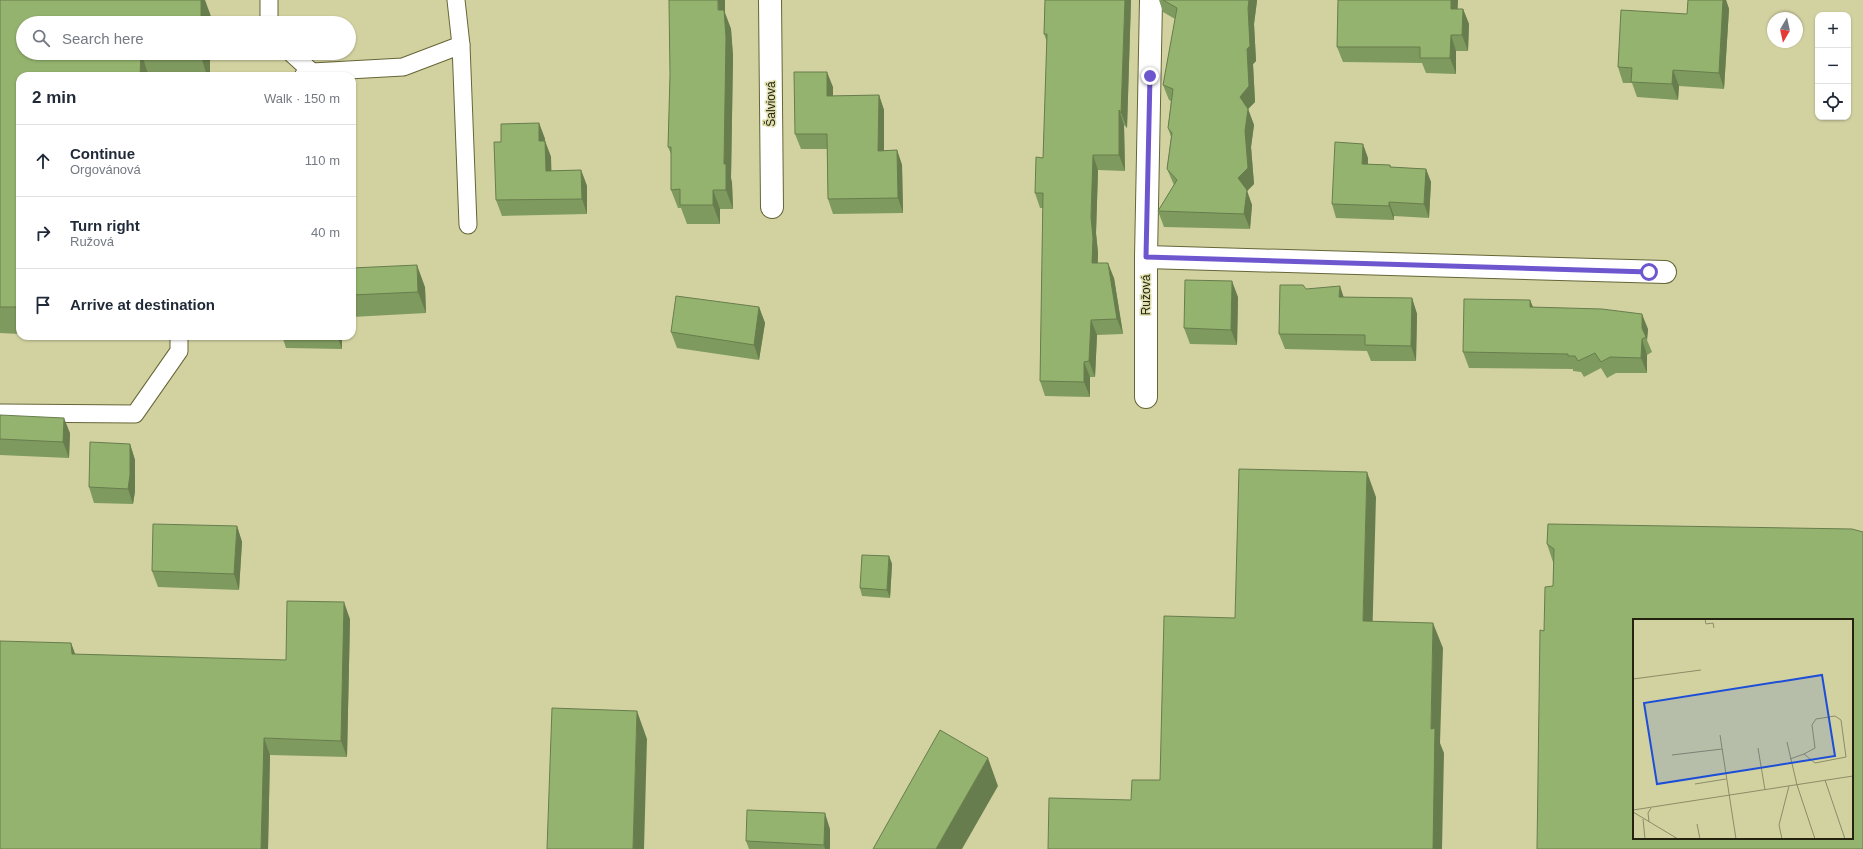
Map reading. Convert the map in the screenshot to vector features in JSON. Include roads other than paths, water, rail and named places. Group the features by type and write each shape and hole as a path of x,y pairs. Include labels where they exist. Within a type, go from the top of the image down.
{"street":[{"name":"Šalviová","path":"770,0 772,208"},
{"name":"Ružová","path":"1146,397 1146,257 1151,0"},
{"path":"1146,257 1665,272"}],"lane":[{"path":"269,0 269,16"},
{"path":"456,0 461,45 468,225"},
{"path":"334,72 403,67 461,45"},
{"path":"296,60 305,72"},
{"path":"0,413 135,414 179,351 179,340"}]}
